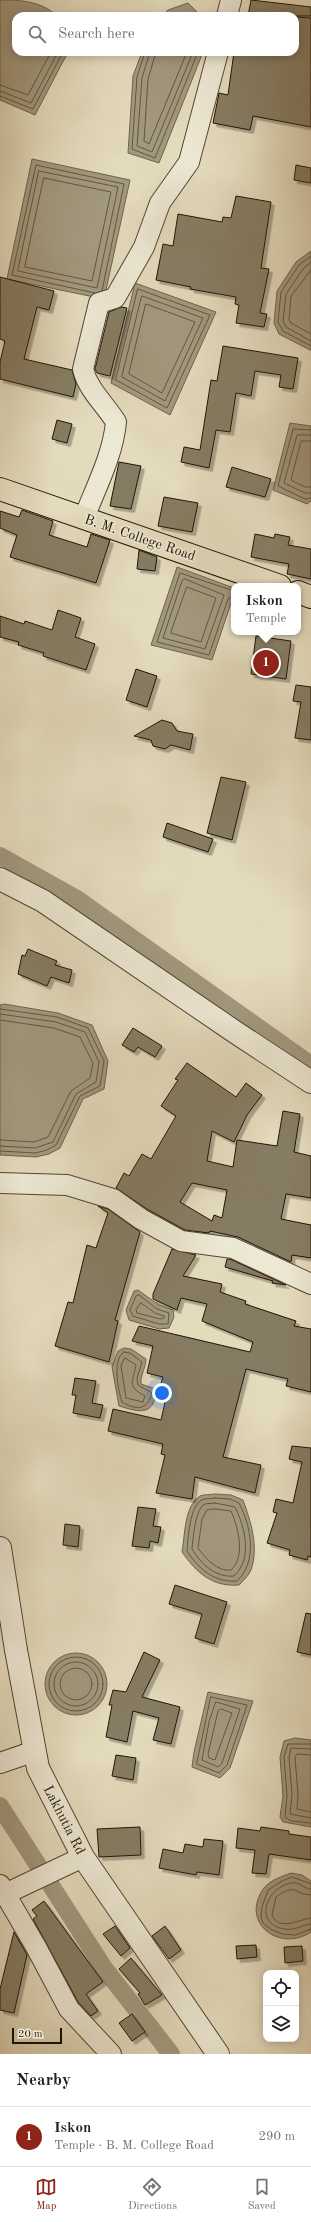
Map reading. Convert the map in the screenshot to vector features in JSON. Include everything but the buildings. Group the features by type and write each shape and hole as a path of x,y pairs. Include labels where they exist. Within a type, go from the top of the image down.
{"main road":[{"name":"B. M. College Road","path":"0,489 271,583"},
{"path":"301,593 311,597"}],"street":[{"path":"228,12 231,0"},
{"path":"84,518 107,462 115,436 116,422 85,378 83,369 98,303 115,298 144,247 160,203 189,162 217,56"},
{"path":"0,879 43,901 311,1082"},
{"path":"0,1183 67,1185 112,1199 141,1219 181,1241 233,1248 311,1284"},
{"name":"Lakhutia Rd","path":"0,1548 16,1650 38,1768 83,1857 218,2054"},
{"path":"0,1763 35,1752"},
{"path":"83,1857 2,1890 36,1947 69,2009 111,2054"}],"water":[{"path":"0,0 30,2 44,7 52,12 12,12 12,56 66,56 35,115 0,100"},
{"path":"188,3 197,12 166,12"},
{"path":"140,56 201,56 159,163 128,153 133,76"},
{"path":"32,159 130,180 104,299 7,279"},
{"path":"311,251 310,350 279,334 274,323 277,291 296,262"},
{"path":"135,283 216,312 170,415 111,383"},
{"path":"290,423 311,426 311,501 307,504 273,490"},
{"path":"177,567 231,587 231,603 212,660 151,645"},
{"path":"4,1004 58,1013 92,1025 108,1061 104,1089 83,1099 60,1148 49,1154 36,1157 0,1155 0,1005"},
{"path":"138,1290 159,1305 173,1310 174,1317 169,1328 159,1329 129,1320 126,1310 134,1291"},
{"path":"124,1348 131,1349 146,1359 141,1384 156,1389 153,1404 145,1410 139,1411 119,1406 112,1367 118,1351"},
{"path":"215,1494 231,1495 243,1500 249,1517 254,1544 253,1561 250,1572 239,1585 221,1584 206,1577 193,1566 182,1552 186,1522 191,1507 200,1496"},
{"path":"70,1653 82,1653 98,1662 105,1672 107,1684 105,1696 98,1706 82,1715 70,1715 59,1710 50,1701 45,1690 45,1678 50,1667 59,1658"},
{"path":"208,1692 253,1701 230,1768 220,1778 192,1767"},
{"path":"295,1738 311,1740 311,1827 283,1822 280,1817 283,1796 280,1757 284,1741"},
{"path":"291,1873 302,1875 311,1881 311,1932 299,1938 287,1939 275,1936 266,1931 259,1922 256,1912 258,1901 264,1888 273,1881"}],"waterway":[{"path":"0,856 77,899 311,1065"},
{"path":"0,1806 104,1968 171,2054"}],"place":[{"name":"Iskon","path":"266,663"}]}
